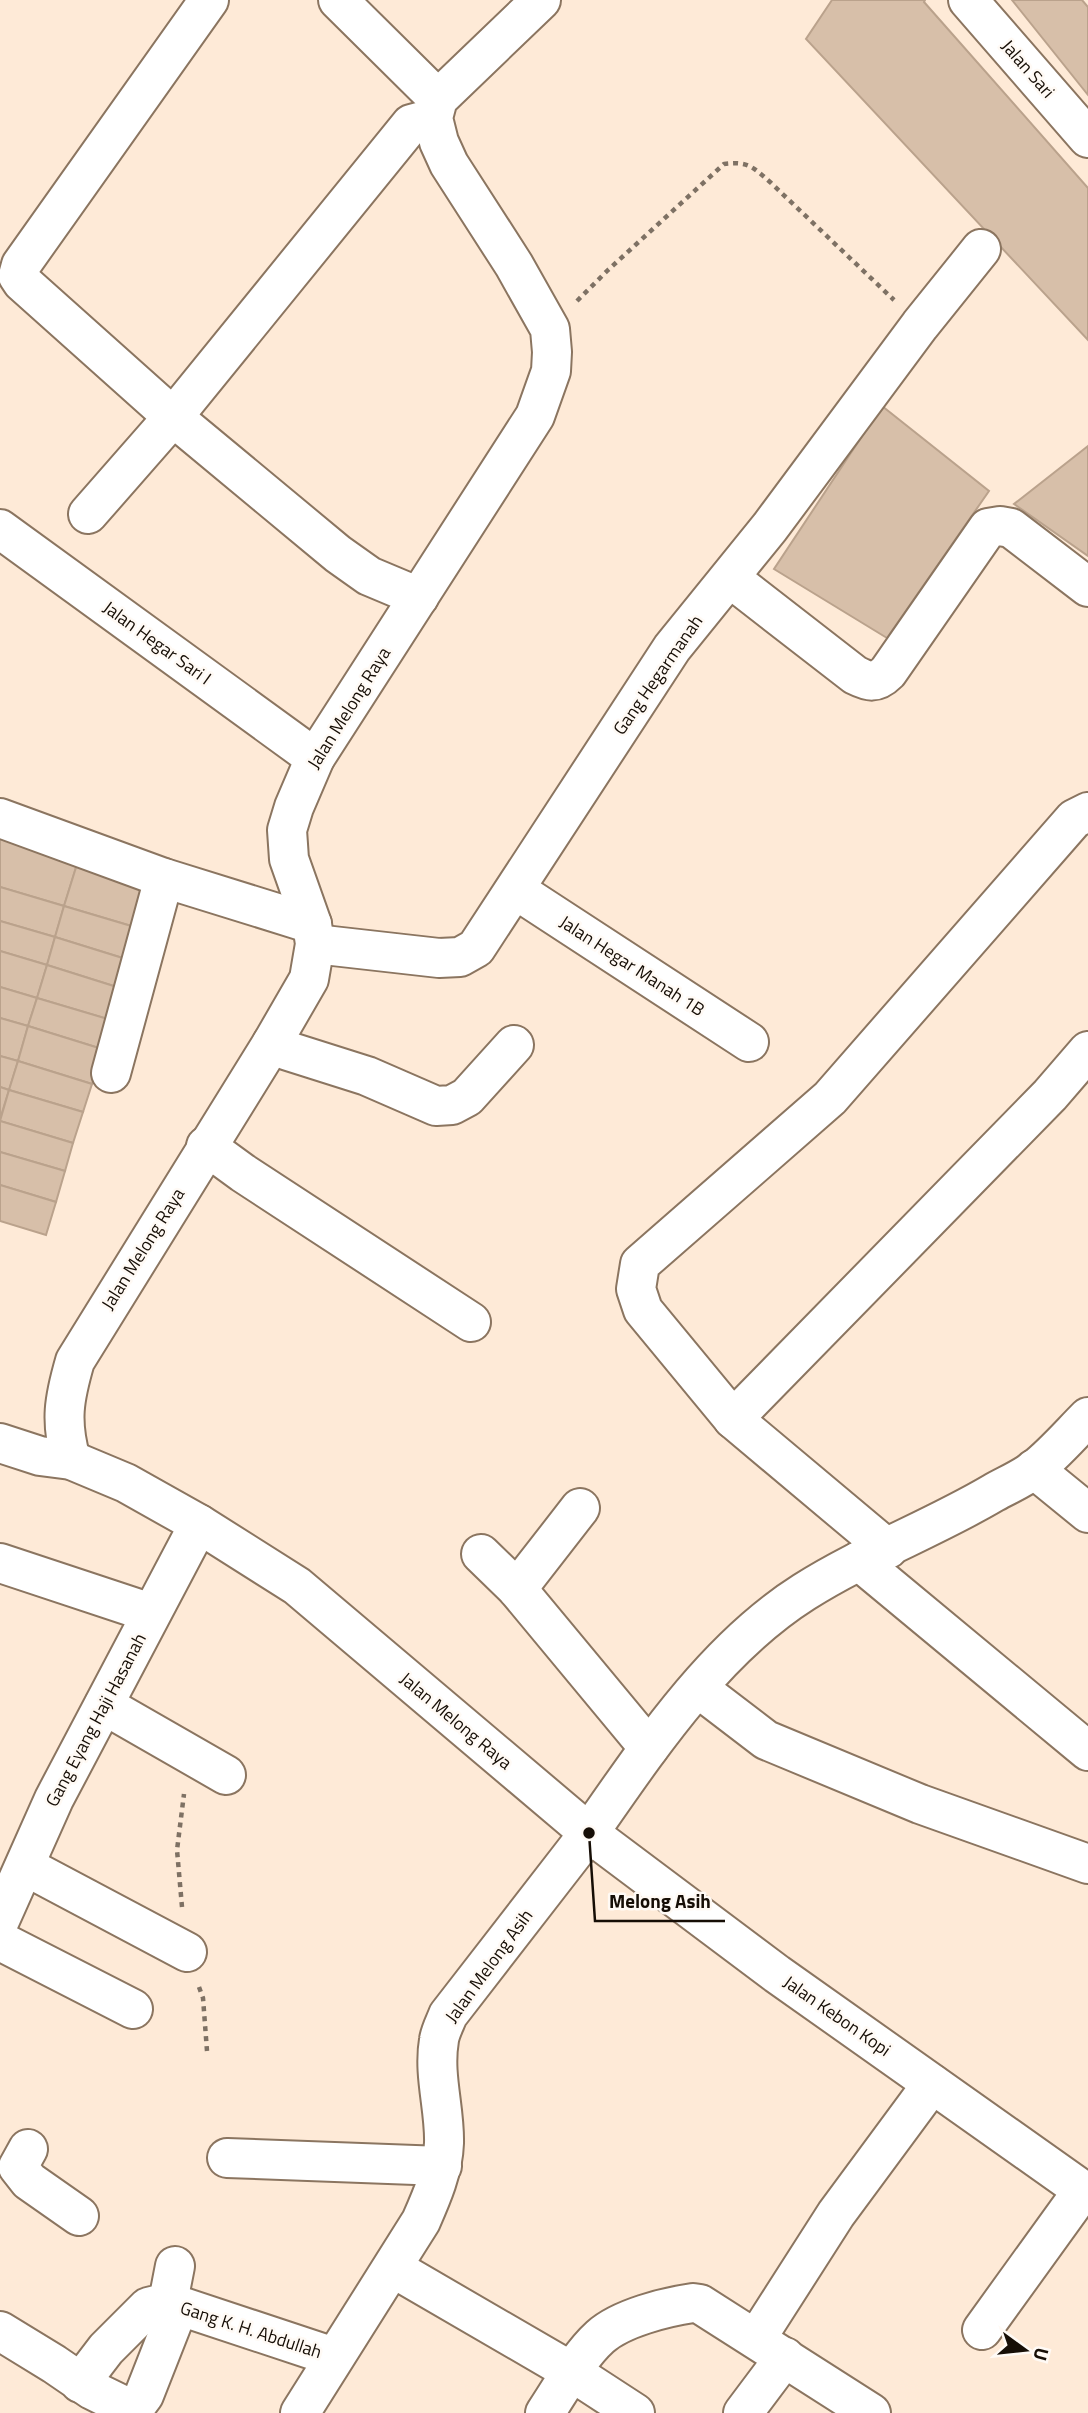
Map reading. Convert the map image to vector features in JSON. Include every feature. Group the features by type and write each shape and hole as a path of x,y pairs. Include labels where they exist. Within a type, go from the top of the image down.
{"street":[{"path":"209,0 19,270 22,282 173,416 338,554 369,576 419,597"},
{"path":"338,0 436,109"},
{"path":"88,514 173,416 411,124 436,109 541,0"},
{"name":"Jalan Sari","path":"968,0 1088,138"},
{"name":"Jalan Melong Raya","path":"71,1460 65,1438 64,1400 75,1361 309,979 313,934 289,859 287,830 315,758 535,416 551,371 550,328 514,265 449,164 439,142 436,109"},
{"name":"Gang Hegarmanah","path":"0,818 313,934 439,958 460,957 476,948 672,648 730,578 920,325 981,249"},
{"path":"730,578 855,675 868,682 880,681 888,672 988,528 1011,528 1088,587"},
{"name":"Jalan Hegar Sari I","path":"0,529 315,758"},
{"path":"1088,812 1074,819 830,1098 640,1265 636,1289 643,1310 733,1419 873,1555 1088,1751"},
{"path":"111,1073 164,878"},
{"name":"Jalan Hegar Manah 1B","path":"516,890 749,1042"},
{"path":"272,1043 288,1052 367,1076 436,1106 452,1105 467,1097 514,1045"},
{"path":"733,1419 1050,1096 1088,1051"},
{"path":"206,1146 471,1322"},
{"name":"Jalan Melong Asih","path":"300,2413 421,2221 442,2166 444,2141 437,2064 439,2038 449,2015 589,1833 649,1748 698,1688 742,1641 803,1593 975,1504 1034,1469 1088,1417"},
{"name":"Jalan Melong Raya","path":"0,1443 40,1456 71,1460 126,1483 199,1524 298,1587 589,1833"},
{"path":"1034,1469 1088,1513"},
{"path":"517,1590 580,1508"},
{"name":"Gang Eyang Haji Hasanah","path":"0,1920 49,1809 199,1524"},
{"path":"481,1554 517,1590 649,1748"},
{"path":"0,1563 151,1613"},
{"path":"698,1688 766,1740 920,1804 1088,1864"},
{"path":"104,1705 210,1766"},
{"name":"Jalan Kebon Kopi","path":"589,1833 777,1974 1085,2192"},
{"path":"24,1866 187,1952"},
{"path":"0,1941 133,2010"},
{"path":"743,2413 771,2348 836,2214 932,2084"},
{"path":"227,2158 442,2166"},
{"path":"12,2164 29,2181 79,2216"},
{"path":"982,2329 1085,2192"},
{"path":"393,2268 572,2372 635,2413"},
{"path":"5,2343 83,2396 129,2410 137,2407 144,2395 174,2291"},
{"path":"83,2396 106,2349 148,2307 174,2291"},
{"name":"Gang K. H. Abdullah","path":"174,2291 334,2357"},
{"path":"545,2413 600,2336 628,2320 685,2304 700,2304 871,2413"}],"path":[{"path":"550,328 608,270 724,164 741,162 754,167 920,325"},
{"path":"207,2051 203,1998 187,1952 177,1850 185,1784 210,1766"}],"building":[{"path":"832,0 925,0 1088,188 1088,340 806,39"},
{"path":"1012,0 1082,0 1088,7 1088,95"},
{"path":"882,406 989,491 887,638 774,569"},
{"path":"1088,446 1088,556 1014,504"},
{"path":"0,837 78,861 64,906 0,887"},
{"path":"78,861 152,883 138,928 64,906"},
{"path":"0,887 64,906 55,937 0,921"},
{"path":"64,906 138,928 129,960 55,937"},
{"path":"0,921 55,937 47,965 0,951"},
{"path":"55,937 129,960 120,988 47,965"},
{"path":"0,951 47,965 37,998 0,987"},
{"path":"47,965 120,988 111,1020 37,998"},
{"path":"0,987 37,998 28,1026 0,1018"},
{"path":"37,998 111,1020 102,1049 28,1026"},
{"path":"0,1018 28,1026 18,1061 0,1056"},
{"path":"28,1026 102,1049 92,1084 18,1061"},
{"path":"0,1056 18,1061 9,1090 0,1087"},
{"path":"18,1061 92,1084 83,1112 9,1090"},
{"path":"0,1087 9,1090 0,1119"},
{"path":"9,1090 83,1112 73,1143 0,1121"},
{"path":"0,1121 73,1143 65,1171 0,1152"},
{"path":"0,1152 65,1171 56,1202 0,1185"},
{"path":"0,1185 56,1202 46,1235 0,1221"}],"place":[{"name":"Melong Asih","path":"589,1833"}]}
